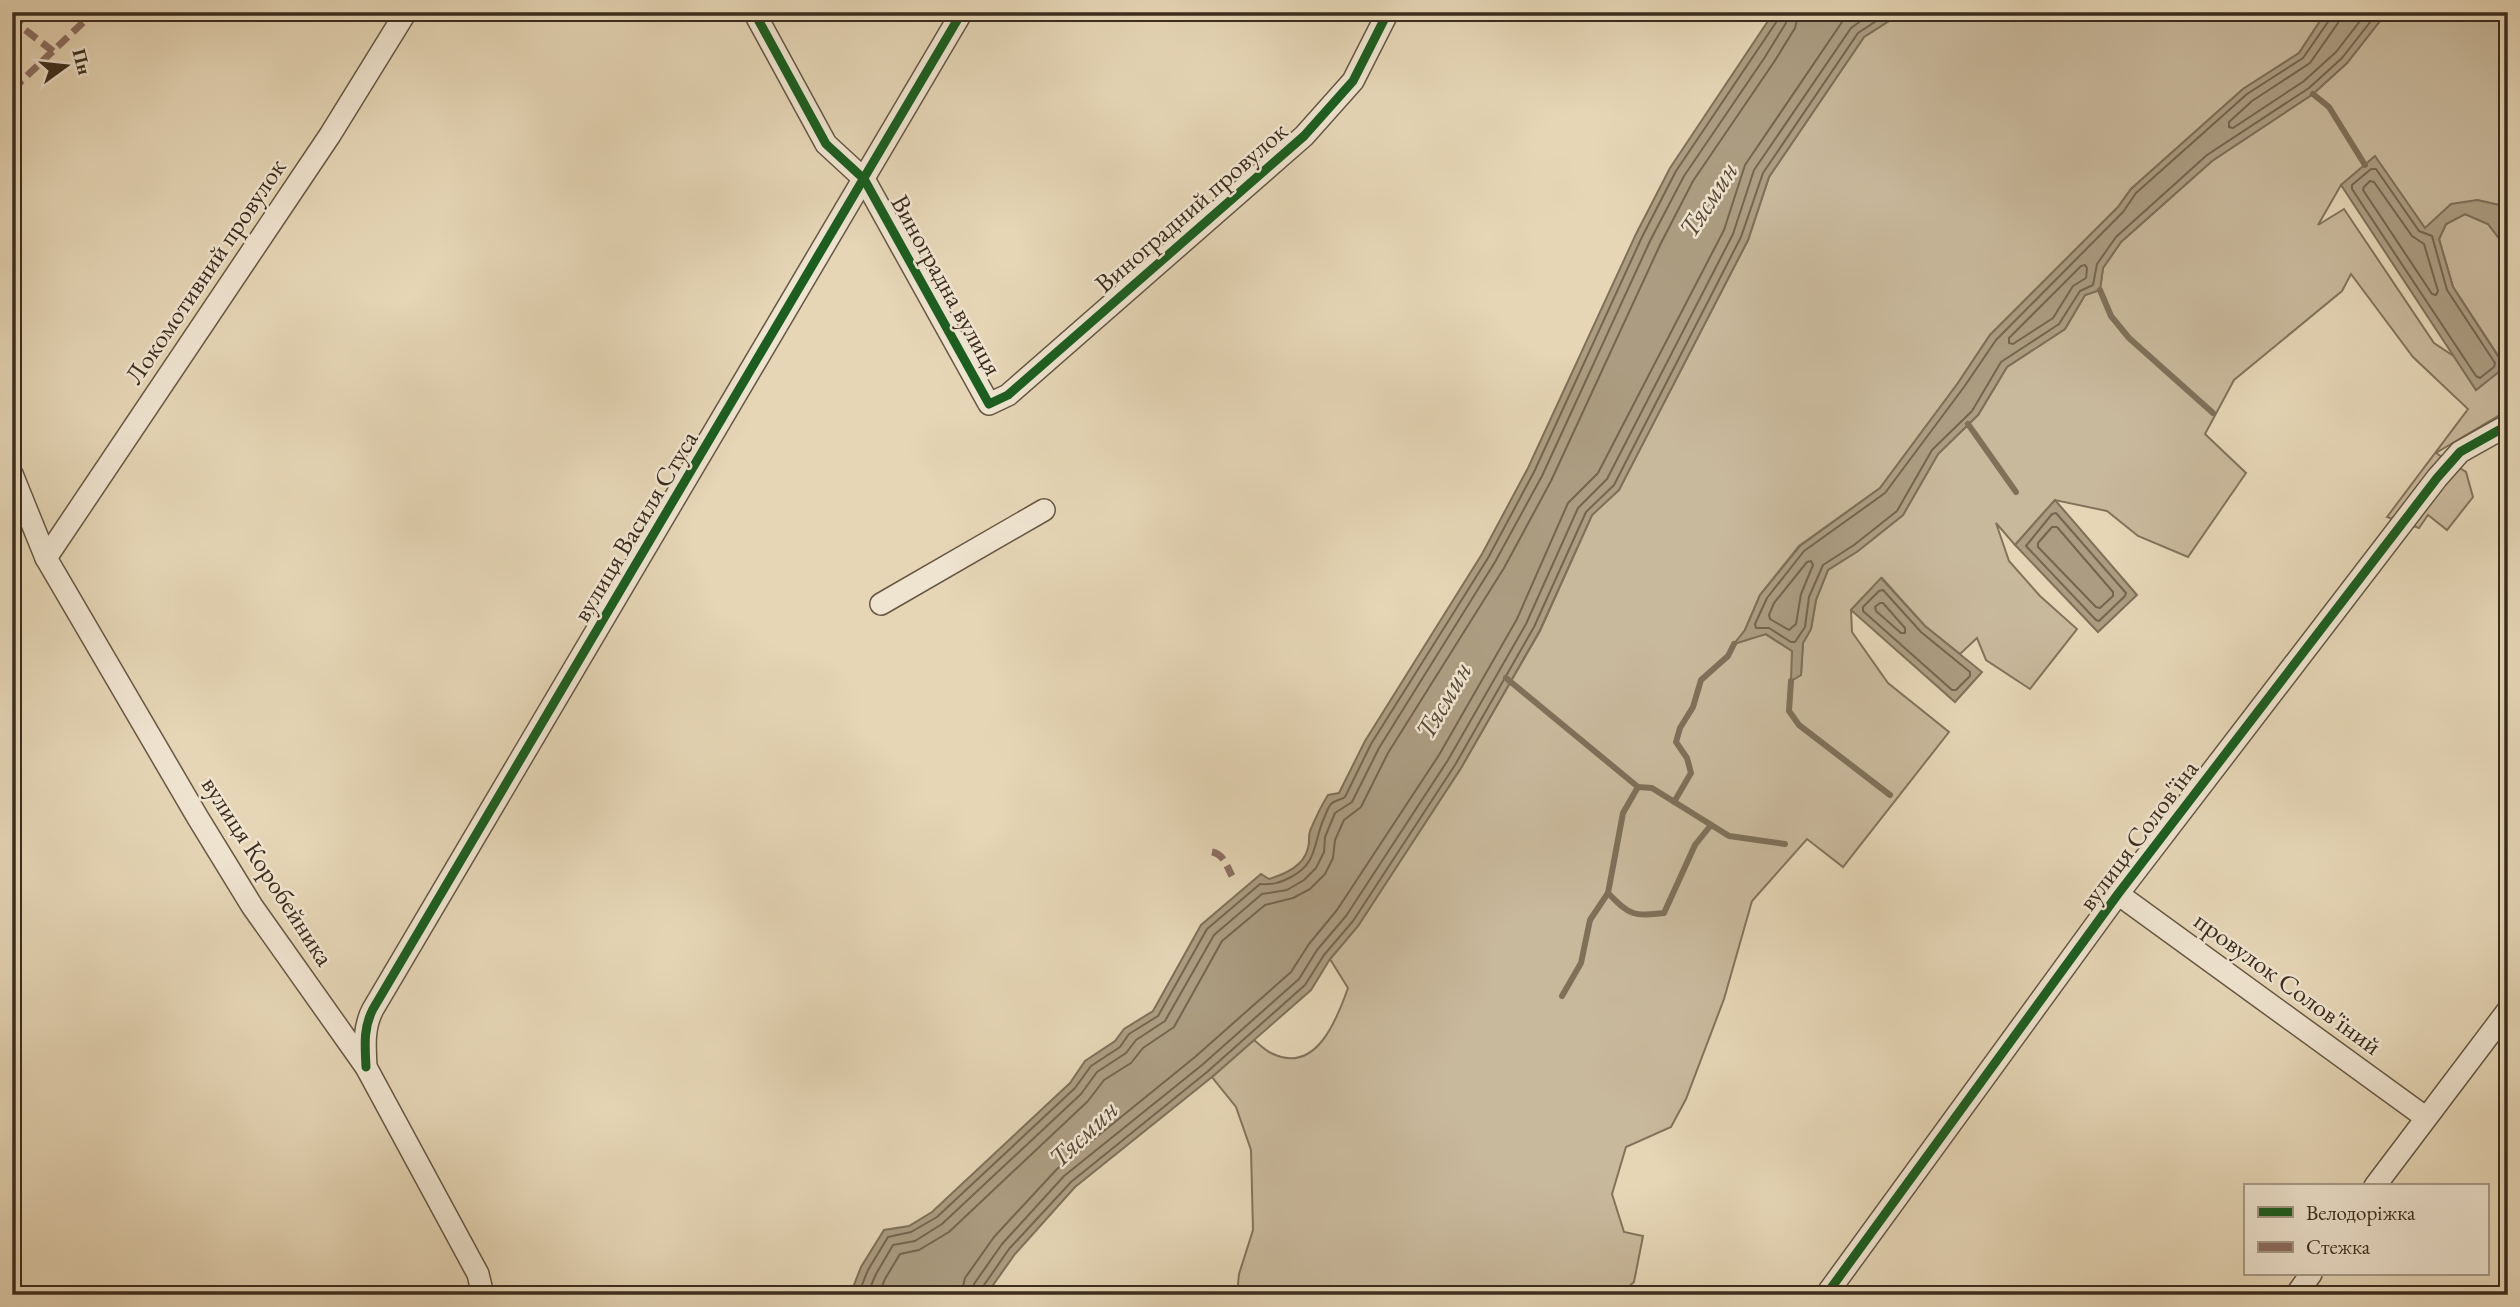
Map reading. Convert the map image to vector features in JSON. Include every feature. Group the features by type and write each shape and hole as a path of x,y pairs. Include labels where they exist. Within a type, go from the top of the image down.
{"street":[{"name":"Локомотивний провулок","path":"46,558 330,135 406,12"},
{"name":"Виноградна вулиця","path":"754,12 826,144 864,179 989,404"},
{"name":"вулиця Василя Стуса","path":"366,1067 364,1038 367,1021 373,1009 962,12"},
{"name":"Виноградний провулок","path":"989,404 1007,395 1304,136 1353,81 1388,12"},
{"name":"вулиця Солов'їна","path":"1826,1295 2118,894 2437,478 2460,452 2508,425"},
{"name":"вулиця Коробейника","path":"12,474 46,558 252,906 366,1067 478,1273 483,1295"},
{"path":"881,604 1044,510"},
{"name":"провулок Солов'їний","path":"2118,894 2425,1117"},
{"path":"2376,1184 2425,1117 2501,1035 2508,1010"},
{"path":"2296,1295 2310,1276"}],"shaded area":[{"path":"1903,12 2326,12 2299,53 2243,89 2131,189 2118,207 1990,335 1880,488 1799,546 1760,595 1745,630 1735,643 1765,634 1792,651 1792,680 1801,675 1803,643 1811,629 1816,600 1828,570 1858,551 1903,515 1938,454 1978,415 2007,367 2065,329 2085,295 2100,290 2103,268 2121,242 2212,161 2313,94 2347,63 2387,12 2508,12 2508,207 2477,200 2425,228 2341,185 2318,225 2344,209 2434,343 2455,357 2476,390 2505,366 2453,287 2439,239 2446,224 2465,214 2488,224 2508,250 2508,410 2436,453 2466,472 2473,497 2447,530 2428,515 2419,528 2387,517 2468,409 2413,357 2351,274 2342,291 2234,380 2205,434 2246,473 2188,557 2138,536 2107,511 2055,500 2015,545 1996,523 2009,561 2040,596 2077,629 2030,689 1986,660 1977,638 1960,654 1925,626 1882,578 1851,610 1852,632 1888,683 1949,732 1843,867 1807,839 1752,901 1724,999 1686,1099 1671,1127 1626,1147 1612,1194 1624,1232 1643,1236 1634,1282 1619,1295 1237,1295 1239,1274 1253,1230 1251,1150 1236,1107 1212,1077 1254,1040 1271,1053 1287,1058 1300,1057 1312,1051 1331,1028 1348,988 1330,959 1358,926 1461,768 1540,631 1592,515 1619,490 1748,240 1769,177 1864,37"}],"water":[{"name":"Тясмин","path":"1774,12 1903,12 1864,37 1769,177 1748,240 1619,490 1592,515 1540,630 1461,768 1358,926 1330,959 1311,990 1212,1077 1075,1187 1015,1254 986,1295 850,1295 861,1267 884,1230 909,1226 932,1212 1070,1083 1085,1061 1115,1041 1124,1029 1153,1011 1201,925 1261,874 1269,879 1275,877 1287,872 1302,860 1308,848 1310,831 1325,799 1328,795 1339,793 1365,741 1482,554 1528,468 1636,234 1670,168"},
{"path":"2326,12 2387,12 2347,63 2313,94 2212,161 2121,242 2103,268 2100,290 2085,295 2065,329 2007,367 1978,415 1938,454 1903,515 1858,551 1828,570 1816,600 1811,629 1803,643 1801,675 1791,681 1792,651 1766,634 1734,644 1745,630 1760,595 1800,546 1880,488 1990,335 2118,207 2131,189 2243,89 2299,53"},
{"path":"2375,156 2425,228 2451,204 2477,200 2508,207 2508,250 2488,224 2465,214 2446,224 2439,239 2453,287 2505,367 2476,390 2341,185"},
{"path":"2055,500 2137,595 2098,632 2015,545"},
{"path":"1881,578 1925,626 1982,672 1955,702 1851,610"}],"waterway":[{"path":"2313,94 2329,107 2365,165"},
{"path":"2100,290 2111,316 2129,338 2213,413"},
{"path":"1968,424 2016,492"},
{"path":"1674,802 1691,773 1687,758 1676,742 1680,728 1693,707 1701,680 1728,656 1734,644"},
{"path":"1506,678 1638,787 1652,788 1729,836 1785,844"},
{"path":"1791,681 1789,711 1799,725 1890,795"},
{"path":"1638,787 1623,813 1608,893 1627,910 1646,915 1664,913 1695,845 1711,825"},
{"path":"1562,996 1581,963 1590,920 1608,893"}],"marked path":[{"path":"12,90 94,12"},
{"path":"12,14 24,29 54,52"},
{"path":"1212,852 1222,858 1232,876"}],"cycle path":[{"path":"754,12 826,144 864,179 989,404 1008,395 1304,136 1353,81 1388,12"},
{"path":"366,1067 366,1030 373,1009 962,12"},
{"path":"1826,1295 2118,894 2437,478 2460,452 2508,425"}]}
